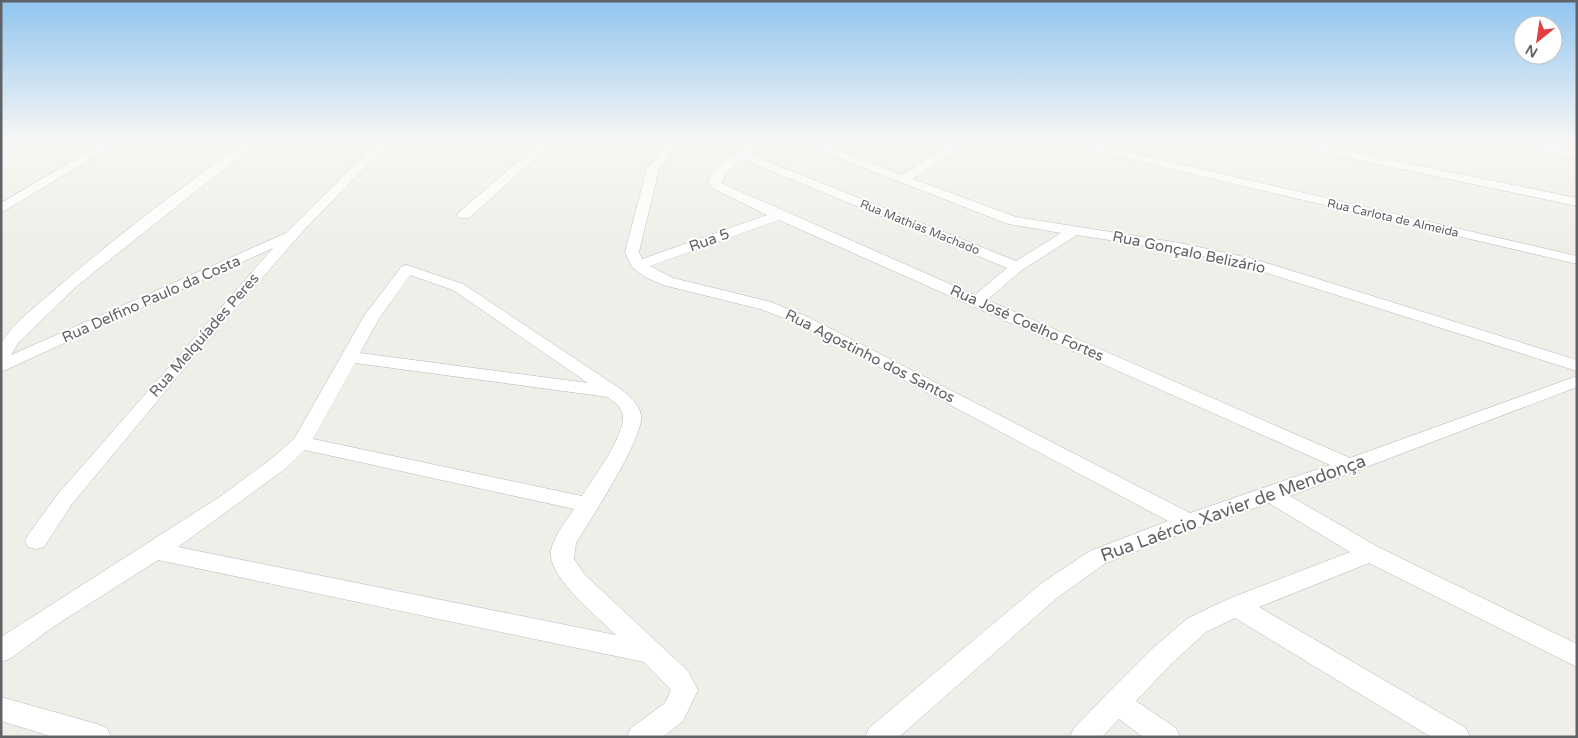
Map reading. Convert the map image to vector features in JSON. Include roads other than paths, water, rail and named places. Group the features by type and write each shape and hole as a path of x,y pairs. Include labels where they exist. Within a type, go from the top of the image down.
{"street":[{"path":"1,209 57,175"},
{"name":"Rua Delfino Paulo da Costa","path":"208,175 82,273 33,316 2,352 5,365 292,234"},
{"name":"Rua Melquíades Peres","path":"36,541 66,499 109,446 292,234 351,175"},
{"path":"464,215 508,175"},
{"path":"639,265 632,257 632,252 652,175"},
{"name":"Rua José Coelho Fortes","path":"716,175 714,181 716,185 779,215 1348,465"},
{"name":"Rua Mathias Machado","path":"793,175 1017,267"},
{"name":"Rua Gonçalo Belizário","path":"894,175 1013,221 1180,247 1249,262 1577,366"},
{"path":"904,179 910,175"},
{"name":"Rua Carlota de Almeida","path":"1212,175 1577,260"},
{"path":"1449,175 1577,202"},
{"name":"Rua 5","path":"639,265 779,215"},
{"path":"977,301 1017,267 1075,230"},
{"name":"Rua Agostinho dos Santos","path":"639,265 662,279 681,286 768,306 822,329 1188,522"},
{"path":"1,651 44,620 155,550 258,480 301,443 372,316 407,269 458,287 613,392 629,408 632,422 615,460 586,504 563,547 562,557 568,571 577,582 648,652 679,679 685,690 674,712 641,737"},
{"path":"350,357 613,392"},
{"name":"Rua Laércio Xavier de Mendonça","path":"879,737 1050,590 1098,557 1188,522 1271,495 1577,381"},
{"path":"301,443 586,504"},
{"path":"1271,495 1370,553 1577,656"},
{"path":"155,550 648,652"},
{"path":"1084,737 1117,702 1197,625 1236,606 1370,553"},
{"path":"1236,606 1456,737"},
{"path":"1117,702 1166,737"},
{"path":"1,709 97,737"}]}
